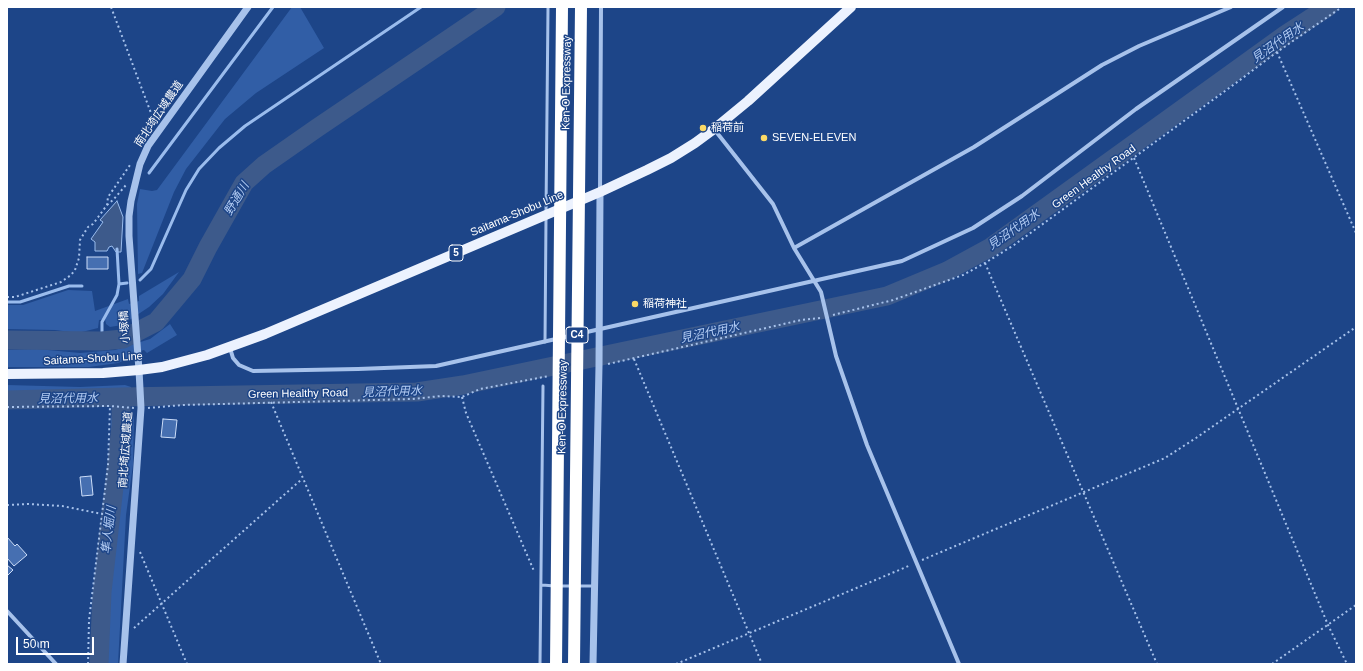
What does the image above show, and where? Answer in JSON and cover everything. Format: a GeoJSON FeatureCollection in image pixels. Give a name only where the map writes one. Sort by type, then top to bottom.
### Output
{"type":"FeatureCollection","features":[{"type":"Feature","properties":{"kind":"highway","name":"Ken-O Expressway"},"geometry":{"type":"LineString","coordinates":[[556,664],[562,7]]}},
{"type":"Feature","properties":{"kind":"highway","name":"Ken-O Expressway"},"geometry":{"type":"LineString","coordinates":[[574,664],[580,7]]}},
{"type":"Feature","properties":{"kind":"main road","name":"Saitama-Shobu Line"},"geometry":{"type":"LineString","coordinates":[[7,374],[102,373],[139,370],[187,361],[230,348],[600,192],[672,158],[714,129],[748,101],[851,7]]}},
{"type":"Feature","properties":{"kind":"street","name":"南北埼広域農道"},"geometry":{"type":"LineString","coordinates":[[134,298],[129,236],[129,216],[135,179],[140,164],[148,146],[248,7]]}},
{"type":"Feature","properties":{"kind":"street"},"geometry":{"type":"LineString","coordinates":[[593,664],[599,374],[601,7]]}},
{"type":"Feature","properties":{"kind":"street"},"geometry":{"type":"LineString","coordinates":[[794,248],[974,147],[1102,65],[1139,46],[1231,7]]}},
{"type":"Feature","properties":{"kind":"street"},"geometry":{"type":"LineString","coordinates":[[230,348],[233,358],[239,365],[253,371],[436,366],[816,282],[902,261],[973,228],[1022,196],[1136,108],[1283,7]]}},
{"type":"Feature","properties":{"kind":"street"},"geometry":{"type":"LineString","coordinates":[[714,129],[773,204],[794,248],[821,292],[836,356],[867,445],[958,664]]}},
{"type":"Feature","properties":{"kind":"street","name":"小塚橋"},"geometry":{"type":"LineString","coordinates":[[134,298],[139,370]]}},
{"type":"Feature","properties":{"kind":"street","name":"南北埼広域農道"},"geometry":{"type":"LineString","coordinates":[[123,664],[138,459],[140,407],[139,370]]}},
{"type":"Feature","properties":{"kind":"street"},"geometry":{"type":"LineString","coordinates":[[7,611],[56,664]]}},
{"type":"Feature","properties":{"kind":"lane"},"geometry":{"type":"LineString","coordinates":[[544,342],[548,8]]}},
{"type":"Feature","properties":{"kind":"lane"},"geometry":{"type":"LineString","coordinates":[[540,664],[543,386]]}},
{"type":"Feature","properties":{"kind":"lane"},"geometry":{"type":"LineString","coordinates":[[542,586],[594,586]]}},
{"type":"Feature","properties":{"kind":"path"},"geometry":{"type":"LineString","coordinates":[[110,7],[154,120],[162,126]]}},
{"type":"Feature","properties":{"kind":"path","name":"Green Healthy Road"},"geometry":{"type":"LineString","coordinates":[[832,315],[893,300],[963,275],[985,263],[1014,245],[1236,83],[1276,52],[1342,7]]}},
{"type":"Feature","properties":{"kind":"path"},"geometry":{"type":"LineString","coordinates":[[1276,52],[1356,233]]}},
{"type":"Feature","properties":{"kind":"path"},"geometry":{"type":"LineString","coordinates":[[146,133],[154,120]]}},
{"type":"Feature","properties":{"kind":"path"},"geometry":{"type":"LineString","coordinates":[[1134,158],[1328,625],[1347,664]]}},
{"type":"Feature","properties":{"kind":"path"},"geometry":{"type":"LineString","coordinates":[[107,205],[108,197],[131,163]]}},
{"type":"Feature","properties":{"kind":"path"},"geometry":{"type":"LineString","coordinates":[[7,297],[15,297],[61,282],[71,275],[75,270],[79,258],[80,240],[88,227],[93,224],[107,205],[129,182],[135,179]]}},
{"type":"Feature","properties":{"kind":"path"},"geometry":{"type":"LineString","coordinates":[[985,263],[1079,480],[1082,493],[1157,664]]}},
{"type":"Feature","properties":{"kind":"path"},"geometry":{"type":"LineString","coordinates":[[606,364],[794,322],[820,318]]}},
{"type":"Feature","properties":{"kind":"path"},"geometry":{"type":"LineString","coordinates":[[676,664],[1165,458],[1356,327]]}},
{"type":"Feature","properties":{"kind":"path"},"geometry":{"type":"LineString","coordinates":[[635,358],[634,360],[762,664]]}},
{"type":"Feature","properties":{"kind":"path","name":"Green Healthy Road"},"geometry":{"type":"LineString","coordinates":[[7,407],[140,407],[271,402],[412,400],[441,396],[462,396],[480,389],[552,375]]}},
{"type":"Feature","properties":{"kind":"path"},"geometry":{"type":"LineString","coordinates":[[462,396],[466,413],[532,568],[542,586]]}},
{"type":"Feature","properties":{"kind":"path"},"geometry":{"type":"LineString","coordinates":[[271,402],[302,479],[381,664]]}},
{"type":"Feature","properties":{"kind":"path"},"geometry":{"type":"LineString","coordinates":[[88,664],[89,620],[108,465],[110,406]]}},
{"type":"Feature","properties":{"kind":"path"},"geometry":{"type":"LineString","coordinates":[[124,636],[302,479]]}},
{"type":"Feature","properties":{"kind":"path"},"geometry":{"type":"LineString","coordinates":[[7,505],[28,504],[55,506],[102,514]]}},
{"type":"Feature","properties":{"kind":"path"},"geometry":{"type":"LineString","coordinates":[[140,552],[187,664]]}},
{"type":"Feature","properties":{"kind":"path"},"geometry":{"type":"LineString","coordinates":[[1272,664],[1356,605]]}},
{"type":"Feature","properties":{"kind":"shaded area"},"geometry":{"type":"Polygon","coordinates":[[[292,7],[300,7],[324,48],[256,93],[225,119],[186,169],[174,192],[142,273],[138,274],[137,204],[140,189],[152,191],[157,190],[292,7]]]}},
{"type":"Feature","properties":{"kind":"shaded area"},"geometry":{"type":"Polygon","coordinates":[[[117,201],[123,217],[121,252],[116,252],[112,246],[109,247],[107,251],[95,251],[95,242],[91,239],[103,222],[100,220],[117,201]]]}},
{"type":"Feature","properties":{"kind":"shaded area"},"geometry":{"type":"Polygon","coordinates":[[[179,272],[163,294],[149,307],[122,325],[110,327],[106,324],[105,319],[99,320],[98,328],[78,333],[55,330],[7,329],[7,305],[23,305],[68,290],[92,291],[95,311],[128,299],[129,304],[139,301],[139,296],[179,272]]]}},
{"type":"Feature","properties":{"kind":"shaded area"},"geometry":{"type":"Polygon","coordinates":[[[170,324],[177,335],[147,353],[144,350],[131,354],[128,359],[118,363],[89,367],[7,367],[7,350],[37,349],[80,353],[115,350],[150,339],[170,324]]]}},
{"type":"Feature","properties":{"kind":"shaded area"},"geometry":{"type":"Polygon","coordinates":[[[7,385],[80,387],[125,385],[131,387],[133,392],[7,394],[7,385]]]}},
{"type":"Feature","properties":{"kind":"shaded area"},"geometry":{"type":"Polygon","coordinates":[[[113,411],[128,411],[134,417],[133,465],[126,515],[118,664],[103,664],[105,592],[122,454],[123,419],[119,415],[117,418],[114,461],[99,594],[96,664],[90,664],[93,614],[111,459],[111,419],[113,411]]]}},
{"type":"Feature","properties":{"kind":"building"},"geometry":{"type":"Polygon","coordinates":[[[87,257],[108,257],[108,269],[87,269],[87,257]]]}},
{"type":"Feature","properties":{"kind":"building"},"geometry":{"type":"Polygon","coordinates":[[[163,419],[177,420],[175,438],[161,437],[163,419]]]}},
{"type":"Feature","properties":{"kind":"building"},"geometry":{"type":"Polygon","coordinates":[[[91,476],[93,495],[82,496],[80,477],[91,476]]]}},
{"type":"Feature","properties":{"kind":"building"},"geometry":{"type":"Polygon","coordinates":[[[7,537],[15,546],[17,544],[27,555],[14,566],[7,558],[7,537]]]}},
{"type":"Feature","properties":{"kind":"building"},"geometry":{"type":"Polygon","coordinates":[[[7,565],[13,570],[7,576],[7,565]]]}},
{"type":"Feature","properties":{"kind":"waterway"},"geometry":{"type":"LineString","coordinates":[[149,173],[273,7]]}},
{"type":"Feature","properties":{"kind":"waterway"},"geometry":{"type":"LineString","coordinates":[[140,280],[151,269],[186,190],[199,169],[219,148],[245,126],[421,7]]}},
{"type":"Feature","properties":{"kind":"waterway","name":"野通川"},"geometry":{"type":"LineString","coordinates":[[7,340],[102,341],[123,339],[156,322],[192,279],[244,183],[264,165],[496,7]]}},
{"type":"Feature","properties":{"kind":"waterway","name":"見沼代用水"},"geometry":{"type":"LineString","coordinates":[[7,400],[417,392],[463,385],[887,296],[947,271],[991,247],[1285,35],[1328,7]]}},
{"type":"Feature","properties":{"kind":"waterway"},"geometry":{"type":"LineString","coordinates":[[102,341],[102,322],[117,295],[119,284],[117,249]]}},
{"type":"Feature","properties":{"kind":"waterway"},"geometry":{"type":"LineString","coordinates":[[119,284],[127,283]]}},
{"type":"Feature","properties":{"kind":"waterway"},"geometry":{"type":"LineString","coordinates":[[7,302],[20,302],[69,286],[82,286]]}},
{"type":"Feature","properties":{"kind":"waterway","name":"隼人堀川"},"geometry":{"type":"LineString","coordinates":[[99,664],[102,592],[121,426],[121,397]]}},
{"type":"Feature","properties":{"kind":"place","name":"稲荷前"},"geometry":{"type":"Point","coordinates":[703,128]}},
{"type":"Feature","properties":{"kind":"place","name":"SEVEN‐ELEVEN"},"geometry":{"type":"Point","coordinates":[764,138]}},
{"type":"Feature","properties":{"kind":"place","name":"稲荷神社"},"geometry":{"type":"Point","coordinates":[635,304]}}]}
